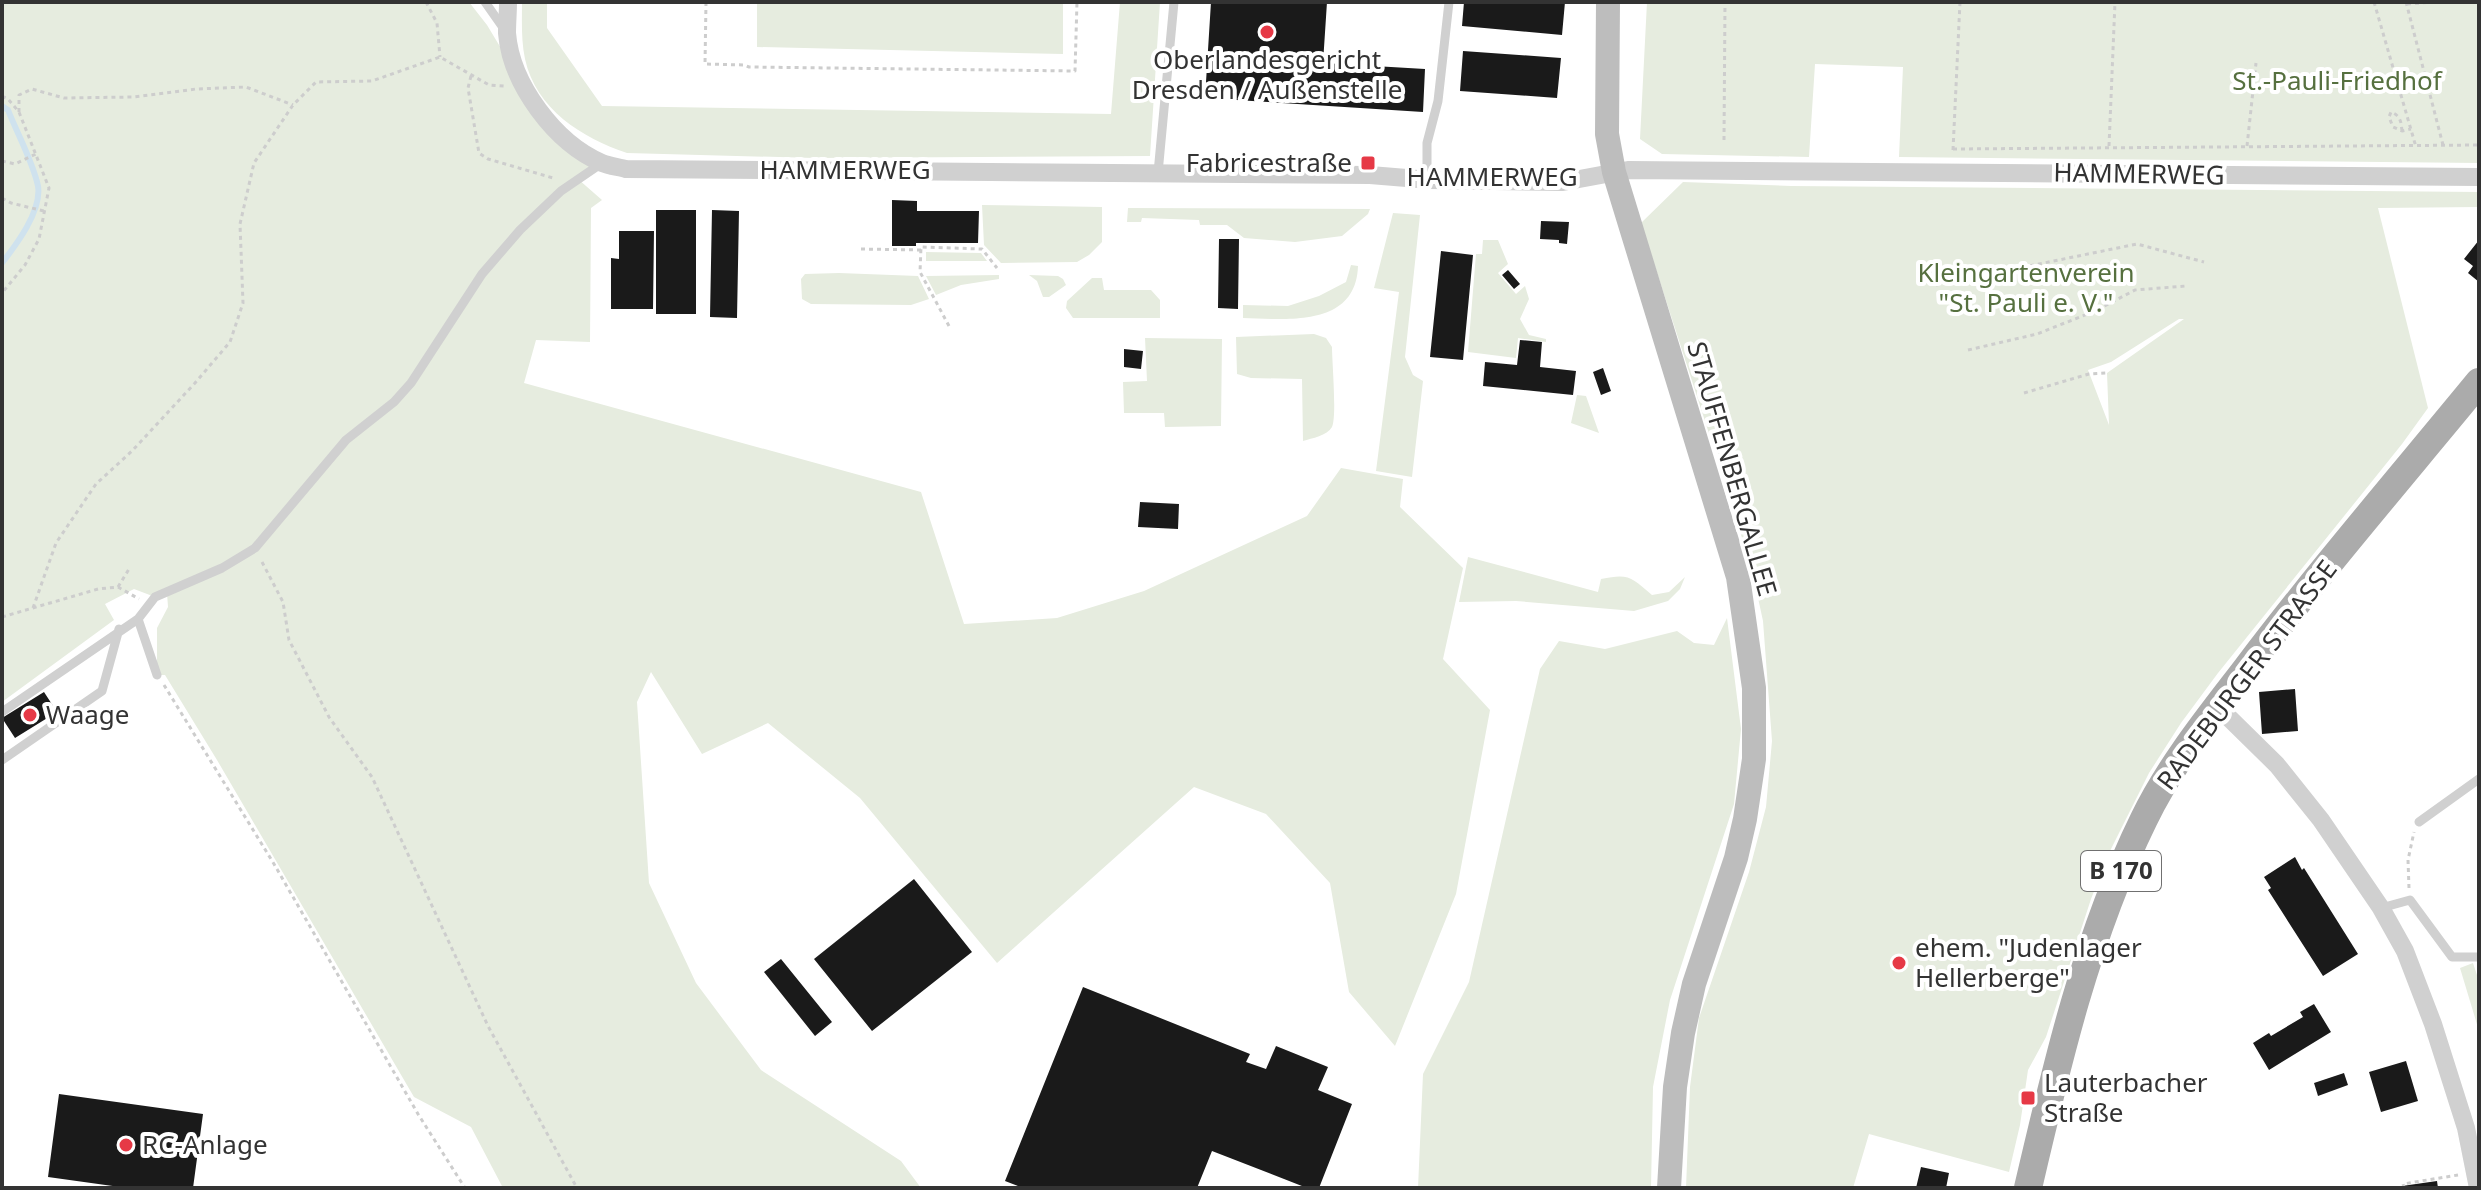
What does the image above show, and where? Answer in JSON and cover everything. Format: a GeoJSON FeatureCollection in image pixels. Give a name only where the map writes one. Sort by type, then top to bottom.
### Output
{"type":"FeatureCollection","features":[{"type":"Feature","properties":{"kind":"main road","name":"STAUFFENBERGALLEE"},"geometry":{"type":"LineString","coordinates":[[1608,2],[1607,134],[1614,172],[1738,577],[1754,688],[1754,759],[1745,819],[1731,873],[1694,984],[1683,1033],[1675,1087],[1669,1188]]}},
{"type":"Feature","properties":{"kind":"main road","name":"RADEBURGER STRASSE"},"geometry":{"type":"LineString","coordinates":[[2028,1188],[2062,1052],[2104,911],[2145,816],[2217,706],[2280,624],[2479,382]]}},
{"type":"Feature","properties":{"kind":"street","name":"HAMMERWEG"},"geometry":{"type":"LineString","coordinates":[[508,2],[507,35],[514,64],[523,87],[535,105],[555,129],[602,163],[626,169],[1370,175],[1427,180],[1563,182],[1628,170],[2479,177]]}},
{"type":"Feature","properties":{"kind":"street"},"geometry":{"type":"LineString","coordinates":[[2217,706],[2286,776],[2321,820],[2381,908],[2405,951],[2433,1024],[2466,1128],[2476,1180]]}},
{"type":"Feature","properties":{"kind":"lane"},"geometry":{"type":"LineString","coordinates":[[485,2],[507,35]]}},
{"type":"Feature","properties":{"kind":"lane"},"geometry":{"type":"LineString","coordinates":[[1158,173],[1174,2]]}},
{"type":"Feature","properties":{"kind":"lane"},"geometry":{"type":"LineString","coordinates":[[1427,180],[1427,143],[1438,101],[1449,2]]}},
{"type":"Feature","properties":{"kind":"lane"},"geometry":{"type":"LineString","coordinates":[[2,712],[119,629],[138,619],[155,597],[222,568],[255,548],[346,440],[394,402],[411,383],[482,274],[520,230],[561,191],[602,163]]}},
{"type":"Feature","properties":{"kind":"lane"},"geometry":{"type":"LineString","coordinates":[[138,619],[157,675]]}},
{"type":"Feature","properties":{"kind":"lane"},"geometry":{"type":"LineString","coordinates":[[2,760],[102,691],[119,629]]}},
{"type":"Feature","properties":{"kind":"lane"},"geometry":{"type":"LineString","coordinates":[[2419,822],[2479,779]]}},
{"type":"Feature","properties":{"kind":"lane"},"geometry":{"type":"LineString","coordinates":[[2381,908],[2410,900],[2452,957],[2479,957]]}},
{"type":"Feature","properties":{"kind":"path"},"geometry":{"type":"LineString","coordinates":[[426,2],[437,23],[440,57]]}},
{"type":"Feature","properties":{"kind":"path"},"geometry":{"type":"LineString","coordinates":[[706,2],[705,64],[1075,71],[1077,2]]}},
{"type":"Feature","properties":{"kind":"path"},"geometry":{"type":"LineString","coordinates":[[1724,140],[1725,2]]}},
{"type":"Feature","properties":{"kind":"path"},"geometry":{"type":"LineString","coordinates":[[1960,2],[1953,149],[2479,145]]}},
{"type":"Feature","properties":{"kind":"path"},"geometry":{"type":"LineString","coordinates":[[2109,146],[2115,2]]}},
{"type":"Feature","properties":{"kind":"path"},"geometry":{"type":"LineString","coordinates":[[2374,2],[2416,147]]}},
{"type":"Feature","properties":{"kind":"path"},"geometry":{"type":"LineString","coordinates":[[2435,2],[2406,3],[2443,145]]}},
{"type":"Feature","properties":{"kind":"path"},"geometry":{"type":"LineString","coordinates":[[33,608],[56,543],[96,484],[132,451],[230,342],[243,303],[240,224],[254,163],[293,105],[316,82],[372,81],[440,57],[489,85],[523,87]]}},
{"type":"Feature","properties":{"kind":"path"},"geometry":{"type":"LineString","coordinates":[[2247,146],[2256,63]]}},
{"type":"Feature","properties":{"kind":"path"},"geometry":{"type":"LineString","coordinates":[[471,74],[468,88],[479,153],[488,159],[553,178],[561,191]]}},
{"type":"Feature","properties":{"kind":"path"},"geometry":{"type":"LineString","coordinates":[[19,112],[19,95],[32,89],[64,98],[133,97],[196,89],[246,87],[293,105]]}},
{"type":"Feature","properties":{"kind":"path"},"geometry":{"type":"LineString","coordinates":[[2,96],[19,112],[49,188],[39,239],[25,265],[2,293]]}},
{"type":"Feature","properties":{"kind":"path"},"geometry":{"type":"LineString","coordinates":[[2402,131],[2398,115],[2391,112],[2389,117],[2393,127],[2402,131],[2411,129]]}},
{"type":"Feature","properties":{"kind":"path"},"geometry":{"type":"LineString","coordinates":[[2,161],[15,164],[36,154]]}},
{"type":"Feature","properties":{"kind":"path"},"geometry":{"type":"LineString","coordinates":[[2,198],[44,211]]}},
{"type":"Feature","properties":{"kind":"path"},"geometry":{"type":"LineString","coordinates":[[1936,285],[2137,244],[2204,262]]}},
{"type":"Feature","properties":{"kind":"path"},"geometry":{"type":"LineString","coordinates":[[949,326],[920,272],[921,247],[982,249],[997,268]]}},
{"type":"Feature","properties":{"kind":"path"},"geometry":{"type":"LineString","coordinates":[[861,249],[921,250]]}},
{"type":"Feature","properties":{"kind":"path"},"geometry":{"type":"LineString","coordinates":[[1968,350],[2037,334],[2095,311],[2135,290],[2186,286]]}},
{"type":"Feature","properties":{"kind":"path"},"geometry":{"type":"LineString","coordinates":[[2024,393],[2089,374],[2107,373]]}},
{"type":"Feature","properties":{"kind":"path"},"geometry":{"type":"LineString","coordinates":[[255,548],[283,602],[289,640],[329,717],[372,777],[488,1026],[577,1188]]}},
{"type":"Feature","properties":{"kind":"path"},"geometry":{"type":"LineString","coordinates":[[118,587],[129,569]]}},
{"type":"Feature","properties":{"kind":"path"},"geometry":{"type":"LineString","coordinates":[[2,617],[98,589],[118,587],[149,605]]}},
{"type":"Feature","properties":{"kind":"path"},"geometry":{"type":"LineString","coordinates":[[157,675],[274,864],[418,1114],[465,1188]]}},
{"type":"Feature","properties":{"kind":"path"},"geometry":{"type":"LineString","coordinates":[[2410,900],[2408,860],[2419,822]]}},
{"type":"Feature","properties":{"kind":"path"},"geometry":{"type":"LineString","coordinates":[[2404,1188],[2403,1184],[2476,1180]]}},
{"type":"Feature","properties":{"kind":"green space"},"geometry":{"type":"Polygon","coordinates":[[[2,2],[469,2],[487,25],[535,105],[602,163],[578,179],[602,200],[591,208],[590,342],[536,340],[524,383],[921,492],[964,624],[1057,618],[1144,591],[1307,516],[1341,468],[1403,479],[1400,507],[1463,568],[1443,659],[1490,710],[1456,894],[1395,1046],[1349,992],[1330,883],[1266,814],[1194,787],[997,963],[860,798],[768,723],[702,754],[651,672],[637,702],[649,883],[696,983],[761,1070],[901,1161],[921,1188],[503,1188],[471,1127],[414,1097],[217,760],[165,675],[157,675],[157,628],[168,607],[167,593],[155,597],[134,589],[105,604],[114,620],[2,702],[2,2]]]}},
{"type":"Feature","properties":{"kind":"green space"},"geometry":{"type":"Polygon","coordinates":[[[522,2],[547,2],[547,28],[602,106],[1111,114],[1120,2],[1160,2],[1150,156],[814,158],[627,153],[578,130],[550,107],[539,93],[525,59],[522,2]]]}},
{"type":"Feature","properties":{"kind":"green space"},"geometry":{"type":"Polygon","coordinates":[[[757,2],[1063,2],[1063,54],[757,47],[757,2]]]}},
{"type":"Feature","properties":{"kind":"green space","name":"St.-Pauli-Friedhof"},"geometry":{"type":"Polygon","coordinates":[[[1647,2],[2479,2],[2479,163],[1899,157],[1903,67],[1815,64],[1809,157],[1662,154],[1640,139],[1647,2]]]}},
{"type":"Feature","properties":{"kind":"green space","name":"Kleingartenverein \"St. Pauli e. V.\""},"geometry":{"type":"Polygon","coordinates":[[[1683,182],[1791,186],[2479,192],[2479,207],[2378,208],[2428,408],[2218,673],[2149,773],[2110,851],[2046,1037],[2028,1070],[2009,1172],[1869,1134],[1853,1188],[1686,1188],[1690,1087],[1699,1018],[1749,872],[1766,807],[1772,741],[1763,621],[1752,570],[1724,480],[1726,475],[1720,455],[1714,449],[1641,223],[1683,182]],[[2179,319],[2111,362],[2088,370],[2109,425],[2107,373],[2184,319],[2179,319]]]}},
{"type":"Feature","properties":{"kind":"green space"},"geometry":{"type":"Polygon","coordinates":[[[982,205],[1102,207],[1102,242],[1077,262],[1001,263],[984,245],[982,205]]]}},
{"type":"Feature","properties":{"kind":"green space"},"geometry":{"type":"Polygon","coordinates":[[[1128,208],[1370,209],[1342,236],[1295,242],[1244,238],[1227,225],[1200,225],[1199,220],[1142,218],[1141,222],[1127,222],[1128,208]]]}},
{"type":"Feature","properties":{"kind":"green space"},"geometry":{"type":"Polygon","coordinates":[[[1393,213],[1420,215],[1405,357],[1413,375],[1423,381],[1412,477],[1376,471],[1399,292],[1374,288],[1393,213]]]}},
{"type":"Feature","properties":{"kind":"green space"},"geometry":{"type":"Polygon","coordinates":[[[1483,240],[1498,240],[1508,264],[1498,273],[1516,294],[1525,286],[1529,299],[1520,319],[1529,335],[1546,339],[1546,342],[1518,338],[1516,358],[1468,352],[1476,254],[1482,254],[1483,240]]]}},
{"type":"Feature","properties":{"kind":"green space"},"geometry":{"type":"Polygon","coordinates":[[[926,252],[981,253],[987,261],[926,261],[926,252]]]}},
{"type":"Feature","properties":{"kind":"green space"},"geometry":{"type":"Polygon","coordinates":[[[1351,265],[1358,266],[1354,286],[1345,300],[1332,310],[1298,318],[1243,318],[1243,305],[1288,306],[1319,296],[1346,282],[1351,265]]]}},
{"type":"Feature","properties":{"kind":"green space"},"geometry":{"type":"Polygon","coordinates":[[[805,274],[918,276],[929,299],[911,305],[811,304],[802,299],[801,279],[805,274]]]}},
{"type":"Feature","properties":{"kind":"green space"},"geometry":{"type":"Polygon","coordinates":[[[999,275],[999,279],[961,285],[936,295],[926,276],[999,275]]]}},
{"type":"Feature","properties":{"kind":"green space"},"geometry":{"type":"Polygon","coordinates":[[[1029,275],[1058,276],[1066,285],[1049,297],[1043,297],[1037,281],[1029,275]]]}},
{"type":"Feature","properties":{"kind":"green space"},"geometry":{"type":"Polygon","coordinates":[[[1092,278],[1102,278],[1104,290],[1151,290],[1160,300],[1160,318],[1073,318],[1066,308],[1067,301],[1092,278]]]}},
{"type":"Feature","properties":{"kind":"green space"},"geometry":{"type":"Polygon","coordinates":[[[1314,334],[1326,338],[1332,347],[1333,421],[1327,433],[1303,441],[1302,379],[1251,378],[1237,374],[1236,337],[1314,334]]]}},
{"type":"Feature","properties":{"kind":"green space"},"geometry":{"type":"Polygon","coordinates":[[[1145,338],[1222,339],[1221,426],[1165,427],[1164,413],[1124,413],[1123,382],[1147,381],[1145,338]]]}},
{"type":"Feature","properties":{"kind":"green space"},"geometry":{"type":"Polygon","coordinates":[[[1577,395],[1586,396],[1599,433],[1571,423],[1577,395]]]}},
{"type":"Feature","properties":{"kind":"green space"},"geometry":{"type":"Polygon","coordinates":[[[1468,557],[1598,592],[1601,579],[1610,577],[1629,578],[1652,595],[1669,592],[1685,577],[1680,589],[1668,601],[1634,611],[1516,601],[1459,602],[1468,557]]]}},
{"type":"Feature","properties":{"kind":"green space"},"geometry":{"type":"Polygon","coordinates":[[[1727,618],[1741,729],[1734,804],[1670,1000],[1653,1087],[1651,1188],[1418,1188],[1423,1074],[1469,982],[1540,669],[1559,641],[1605,649],[1677,631],[1694,643],[1714,645],[1727,618]]]}},
{"type":"Feature","properties":{"kind":"green space"},"geometry":{"type":"Polygon","coordinates":[[[2473,963],[2479,981],[2479,1031],[2460,968],[2473,963]]]}},
{"type":"Feature","properties":{"kind":"building","name":"Oberlandesgericht Dresden / Außenstelle"},"geometry":{"type":"Polygon","coordinates":[[[1211,2],[1327,2],[1323,63],[1425,69],[1423,112],[1205,98],[1211,2]]]}},
{"type":"Feature","properties":{"kind":"building"},"geometry":{"type":"Polygon","coordinates":[[[1464,2],[1565,2],[1562,35],[1462,26],[1464,2]]]}},
{"type":"Feature","properties":{"kind":"building"},"geometry":{"type":"Polygon","coordinates":[[[1463,51],[1561,58],[1557,98],[1460,91],[1463,51]]]}},
{"type":"Feature","properties":{"kind":"building"},"geometry":{"type":"Polygon","coordinates":[[[892,200],[917,201],[917,211],[979,211],[978,243],[892,246],[892,200]]]}},
{"type":"Feature","properties":{"kind":"building"},"geometry":{"type":"Polygon","coordinates":[[[656,210],[696,210],[696,314],[656,314],[656,210]]]}},
{"type":"Feature","properties":{"kind":"building"},"geometry":{"type":"Polygon","coordinates":[[[712,210],[739,211],[737,318],[710,317],[712,210]]]}},
{"type":"Feature","properties":{"kind":"building"},"geometry":{"type":"Polygon","coordinates":[[[1541,221],[1569,222],[1567,244],[1559,243],[1559,240],[1540,239],[1541,221]]]}},
{"type":"Feature","properties":{"kind":"building"},"geometry":{"type":"Polygon","coordinates":[[[619,231],[654,231],[653,309],[611,309],[611,258],[619,259],[619,231]]]}},
{"type":"Feature","properties":{"kind":"building"},"geometry":{"type":"Polygon","coordinates":[[[1219,239],[1239,239],[1238,309],[1218,308],[1219,239]]]}},
{"type":"Feature","properties":{"kind":"building"},"geometry":{"type":"Polygon","coordinates":[[[2479,240],[2479,282],[2468,273],[2473,266],[2464,259],[2479,240]]]}},
{"type":"Feature","properties":{"kind":"building"},"geometry":{"type":"Polygon","coordinates":[[[1441,251],[1473,255],[1463,360],[1430,357],[1441,251]]]}},
{"type":"Feature","properties":{"kind":"building"},"geometry":{"type":"Polygon","coordinates":[[[1508,270],[1520,284],[1514,289],[1502,275],[1508,270]]]}},
{"type":"Feature","properties":{"kind":"building"},"geometry":{"type":"Polygon","coordinates":[[[1520,340],[1542,342],[1540,367],[1576,371],[1573,395],[1483,386],[1485,362],[1517,365],[1520,340]]]}},
{"type":"Feature","properties":{"kind":"building"},"geometry":{"type":"Polygon","coordinates":[[[1124,349],[1143,351],[1141,369],[1124,367],[1124,349]]]}},
{"type":"Feature","properties":{"kind":"building"},"geometry":{"type":"Polygon","coordinates":[[[1603,368],[1611,391],[1601,395],[1593,372],[1603,368]]]}},
{"type":"Feature","properties":{"kind":"building"},"geometry":{"type":"Polygon","coordinates":[[[1140,502],[1179,504],[1178,529],[1138,527],[1140,502]]]}},
{"type":"Feature","properties":{"kind":"building"},"geometry":{"type":"Polygon","coordinates":[[[2295,689],[2298,731],[2262,734],[2259,692],[2295,689]]]}},
{"type":"Feature","properties":{"kind":"building","name":"Waage"},"geometry":{"type":"Polygon","coordinates":[[[44,692],[57,712],[15,738],[2,718],[44,692]]]}},
{"type":"Feature","properties":{"kind":"building"},"geometry":{"type":"Polygon","coordinates":[[[2295,857],[2358,954],[2323,976],[2268,890],[2271,888],[2264,877],[2295,857]]]}},
{"type":"Feature","properties":{"kind":"building"},"geometry":{"type":"Polygon","coordinates":[[[914,879],[972,952],[872,1031],[814,959],[914,879]]]}},
{"type":"Feature","properties":{"kind":"building"},"geometry":{"type":"Polygon","coordinates":[[[781,959],[832,1022],[815,1036],[764,972],[781,959]]]}},
{"type":"Feature","properties":{"kind":"building"},"geometry":{"type":"Polygon","coordinates":[[[1083,987],[1250,1054],[1246,1062],[1266,1069],[1276,1046],[1328,1067],[1318,1090],[1352,1104],[1319,1188],[1307,1188],[1212,1151],[1197,1188],[1023,1188],[1005,1181],[1083,987]]]}},
{"type":"Feature","properties":{"kind":"building"},"geometry":{"type":"Polygon","coordinates":[[[2314,1004],[2331,1032],[2269,1070],[2253,1043],[2303,1017],[2300,1012],[2314,1004]]]}},
{"type":"Feature","properties":{"kind":"building"},"geometry":{"type":"Polygon","coordinates":[[[2406,1061],[2418,1101],[2381,1112],[2369,1072],[2406,1061]]]}},
{"type":"Feature","properties":{"kind":"building"},"geometry":{"type":"Polygon","coordinates":[[[2344,1073],[2348,1085],[2318,1096],[2314,1083],[2344,1073]]]}},
{"type":"Feature","properties":{"kind":"building","name":"RC-Anlage"},"geometry":{"type":"Polygon","coordinates":[[[59,1094],[203,1114],[193,1188],[127,1188],[48,1177],[59,1094]]]}},
{"type":"Feature","properties":{"kind":"building"},"geometry":{"type":"Polygon","coordinates":[[[1921,1167],[1949,1173],[1946,1188],[1916,1188],[1921,1167]]]}},
{"type":"Feature","properties":{"kind":"building"},"geometry":{"type":"Polygon","coordinates":[[[2437,1181],[2438,1188],[2402,1188],[2402,1186],[2437,1181]]]}},
{"type":"Feature","properties":{"kind":"waterway"},"geometry":{"type":"LineString","coordinates":[[2,106],[8,110],[38,186],[32,217],[2,263]]}},
{"type":"Feature","properties":{"kind":"place","name":"Oberlandesgericht Dresden / Außenstelle"},"geometry":{"type":"Point","coordinates":[1267,32]}},
{"type":"Feature","properties":{"kind":"place","name":"Fabricestraße"},"geometry":{"type":"Point","coordinates":[1368,163]}},
{"type":"Feature","properties":{"kind":"place","name":"Waage"},"geometry":{"type":"Point","coordinates":[30,715]}},
{"type":"Feature","properties":{"kind":"place","name":"ehem. \"Judenlager Hellerberge\""},"geometry":{"type":"Point","coordinates":[1899,963]}},
{"type":"Feature","properties":{"kind":"place","name":"Lauterbacher Straße"},"geometry":{"type":"Point","coordinates":[2028,1098]}},
{"type":"Feature","properties":{"kind":"place","name":"RC-Anlage"},"geometry":{"type":"Point","coordinates":[126,1145]}}]}
